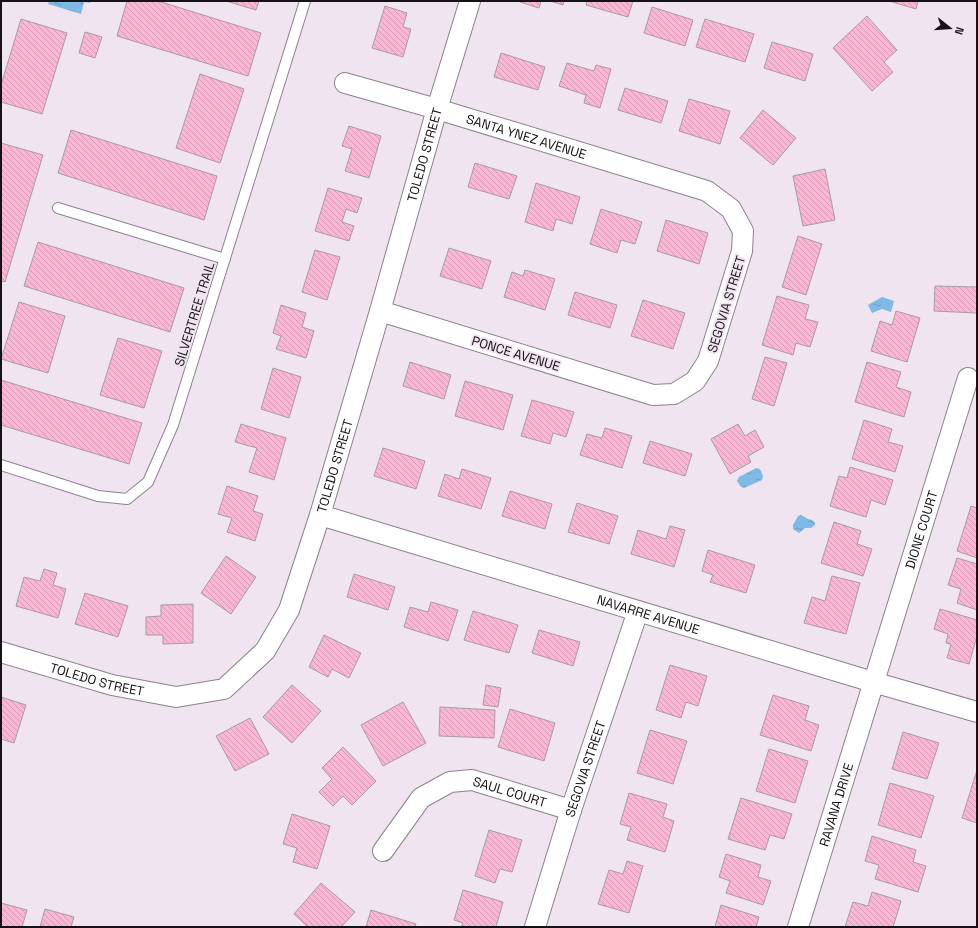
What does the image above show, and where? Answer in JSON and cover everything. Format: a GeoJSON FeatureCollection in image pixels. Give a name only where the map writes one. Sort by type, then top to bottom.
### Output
{"type":"FeatureCollection","features":[{"type":"Feature","properties":{"kind":"street","name":"TOLEDO STREET"},"geometry":{"type":"LineString","coordinates":[[1,652],[112,685],[176,697],[224,689],[265,651],[289,610],[320,515],[437,109],[470,1]]}},
{"type":"Feature","properties":{"kind":"street","name":"SANTA YNEZ AVENUE"},"geometry":{"type":"LineString","coordinates":[[344,83],[437,109],[707,192]]}},
{"type":"Feature","properties":{"kind":"street","name":"SEGOVIA STREET"},"geometry":{"type":"LineString","coordinates":[[652,395],[674,394],[695,381],[708,361],[742,251],[743,232],[731,209],[707,192]]}},
{"type":"Feature","properties":{"kind":"street","name":"PONCE AVENUE"},"geometry":{"type":"LineString","coordinates":[[380,311],[652,395]]}},
{"type":"Feature","properties":{"kind":"street","name":"DIONE COURT"},"geometry":{"type":"LineString","coordinates":[[873,682],[968,378]]}},
{"type":"Feature","properties":{"kind":"street","name":"NAVARRE AVENUE"},"geometry":{"type":"LineString","coordinates":[[320,515],[977,712]]}},
{"type":"Feature","properties":{"kind":"street","name":"SEGOVIA STREET"},"geometry":{"type":"LineString","coordinates":[[535,927],[571,810],[638,611]]}},
{"type":"Feature","properties":{"kind":"street","name":"RAVANA DRIVE"},"geometry":{"type":"LineString","coordinates":[[798,927],[873,682]]}},
{"type":"Feature","properties":{"kind":"street","name":"SAUL COURT"},"geometry":{"type":"LineString","coordinates":[[383,851],[421,798],[450,782],[472,780],[571,810]]}},
{"type":"Feature","properties":{"kind":"lane","name":"SILVERTREE TRAIL"},"geometry":{"type":"LineString","coordinates":[[1,465],[98,496],[127,499],[148,482],[173,425],[305,1]]}},
{"type":"Feature","properties":{"kind":"lane"},"geometry":{"type":"LineString","coordinates":[[58,208],[225,259]]}},
{"type":"Feature","properties":{"kind":"water"},"geometry":{"type":"Polygon","coordinates":[[[49,1],[90,1],[90,3],[84,2],[81,14],[48,4],[49,1]]]}},
{"type":"Feature","properties":{"kind":"water"},"geometry":{"type":"Polygon","coordinates":[[[882,297],[894,301],[891,312],[882,309],[872,313],[868,305],[882,297]]]}},
{"type":"Feature","properties":{"kind":"water"},"geometry":{"type":"Polygon","coordinates":[[[756,468],[760,469],[763,476],[762,480],[744,488],[741,487],[737,481],[739,477],[756,468]]]}},
{"type":"Feature","properties":{"kind":"water"},"geometry":{"type":"Polygon","coordinates":[[[801,515],[812,520],[815,525],[811,528],[805,528],[799,533],[793,529],[793,525],[798,516],[801,515]]]}},
{"type":"Feature","properties":{"kind":"building"},"geometry":{"type":"Polygon","coordinates":[[[127,1],[158,1],[261,33],[248,76],[117,36],[127,1]]]}},
{"type":"Feature","properties":{"kind":"building"},"geometry":{"type":"Polygon","coordinates":[[[226,1],[259,1],[256,10],[226,1]]]}},
{"type":"Feature","properties":{"kind":"building"},"geometry":{"type":"Polygon","coordinates":[[[541,1],[539,8],[520,2],[541,1]]]}},
{"type":"Feature","properties":{"kind":"building"},"geometry":{"type":"Polygon","coordinates":[[[550,1],[564,1],[563,5],[550,1]]]}},
{"type":"Feature","properties":{"kind":"building"},"geometry":{"type":"Polygon","coordinates":[[[587,1],[633,1],[628,17],[586,5],[587,1]]]}},
{"type":"Feature","properties":{"kind":"building"},"geometry":{"type":"Polygon","coordinates":[[[889,1],[918,1],[916,9],[889,1]]]}},
{"type":"Feature","properties":{"kind":"building"},"geometry":{"type":"Polygon","coordinates":[[[385,6],[407,13],[403,27],[411,29],[403,57],[372,48],[385,6]]]}},
{"type":"Feature","properties":{"kind":"building"},"geometry":{"type":"Polygon","coordinates":[[[652,7],[693,20],[685,46],[644,33],[652,7]]]}},
{"type":"Feature","properties":{"kind":"building"},"geometry":{"type":"Polygon","coordinates":[[[867,16],[897,50],[884,62],[893,72],[872,91],[833,48],[867,16]]]}},
{"type":"Feature","properties":{"kind":"building"},"geometry":{"type":"Polygon","coordinates":[[[21,19],[67,33],[42,114],[1,102],[1,85],[21,19]]]}},
{"type":"Feature","properties":{"kind":"building"},"geometry":{"type":"Polygon","coordinates":[[[705,19],[754,34],[745,62],[696,47],[705,19]]]}},
{"type":"Feature","properties":{"kind":"building"},"geometry":{"type":"Polygon","coordinates":[[[85,32],[102,37],[95,58],[79,53],[85,32]]]}},
{"type":"Feature","properties":{"kind":"building"},"geometry":{"type":"Polygon","coordinates":[[[772,42],[813,54],[805,81],[764,68],[772,42]]]}},
{"type":"Feature","properties":{"kind":"building"},"geometry":{"type":"Polygon","coordinates":[[[501,53],[545,67],[538,90],[494,77],[501,53]]]}},
{"type":"Feature","properties":{"kind":"building"},"geometry":{"type":"Polygon","coordinates":[[[567,63],[594,71],[596,65],[611,69],[600,108],[584,103],[586,95],[559,86],[567,63]]]}},
{"type":"Feature","properties":{"kind":"building"},"geometry":{"type":"Polygon","coordinates":[[[200,74],[244,89],[220,163],[176,148],[200,74]]]}},
{"type":"Feature","properties":{"kind":"building"},"geometry":{"type":"Polygon","coordinates":[[[625,88],[668,101],[661,123],[618,110],[625,88]]]}},
{"type":"Feature","properties":{"kind":"building"},"geometry":{"type":"Polygon","coordinates":[[[689,99],[730,111],[720,144],[679,131],[689,99]]]}},
{"type":"Feature","properties":{"kind":"building"},"geometry":{"type":"Polygon","coordinates":[[[763,110],[796,138],[773,165],[740,138],[763,110]]]}},
{"type":"Feature","properties":{"kind":"building"},"geometry":{"type":"Polygon","coordinates":[[[349,126],[381,136],[369,178],[345,171],[352,149],[342,146],[349,126]]]}},
{"type":"Feature","properties":{"kind":"building"},"geometry":{"type":"Polygon","coordinates":[[[71,130],[217,176],[204,220],[58,173],[71,130]]]}},
{"type":"Feature","properties":{"kind":"building"},"geometry":{"type":"Polygon","coordinates":[[[1,143],[43,155],[5,282],[1,281],[1,143]]]}},
{"type":"Feature","properties":{"kind":"building"},"geometry":{"type":"Polygon","coordinates":[[[475,163],[517,176],[509,199],[468,187],[475,163]]]}},
{"type":"Feature","properties":{"kind":"building"},"geometry":{"type":"Polygon","coordinates":[[[825,169],[835,220],[803,226],[793,176],[825,169]]]}},
{"type":"Feature","properties":{"kind":"building"},"geometry":{"type":"Polygon","coordinates":[[[536,183],[580,197],[572,224],[556,219],[553,231],[525,222],[536,183]]]}},
{"type":"Feature","properties":{"kind":"building"},"geometry":{"type":"Polygon","coordinates":[[[328,188],[362,198],[357,213],[346,209],[342,222],[354,226],[349,241],[315,231],[328,188]]]}},
{"type":"Feature","properties":{"kind":"building"},"geometry":{"type":"Polygon","coordinates":[[[601,209],[642,222],[635,244],[621,240],[617,253],[590,244],[601,209]]]}},
{"type":"Feature","properties":{"kind":"building"},"geometry":{"type":"Polygon","coordinates":[[[666,220],[708,233],[699,264],[657,251],[666,220]]]}},
{"type":"Feature","properties":{"kind":"building"},"geometry":{"type":"Polygon","coordinates":[[[798,236],[822,244],[806,295],[782,287],[798,236]]]}},
{"type":"Feature","properties":{"kind":"building"},"geometry":{"type":"Polygon","coordinates":[[[38,242],[184,288],[170,332],[24,286],[38,242]]]}},
{"type":"Feature","properties":{"kind":"building"},"geometry":{"type":"Polygon","coordinates":[[[449,248],[491,261],[482,289],[440,276],[449,248]]]}},
{"type":"Feature","properties":{"kind":"building"},"geometry":{"type":"Polygon","coordinates":[[[315,250],[340,257],[327,300],[302,292],[315,250]]]}},
{"type":"Feature","properties":{"kind":"building"},"geometry":{"type":"Polygon","coordinates":[[[525,270],[555,279],[545,310],[504,297],[512,272],[523,276],[525,270]]]}},
{"type":"Feature","properties":{"kind":"building"},"geometry":{"type":"Polygon","coordinates":[[[935,286],[977,287],[977,313],[934,311],[935,286]]]}},
{"type":"Feature","properties":{"kind":"building"},"geometry":{"type":"Polygon","coordinates":[[[575,292],[617,305],[610,328],[568,315],[575,292]]]}},
{"type":"Feature","properties":{"kind":"building"},"geometry":{"type":"Polygon","coordinates":[[[777,296],[809,305],[805,319],[818,322],[810,347],[796,343],[793,355],[762,345],[777,296]]]}},
{"type":"Feature","properties":{"kind":"building"},"geometry":{"type":"Polygon","coordinates":[[[643,300],[685,313],[673,349],[631,336],[643,300]]]}},
{"type":"Feature","properties":{"kind":"building"},"geometry":{"type":"Polygon","coordinates":[[[19,302],[65,316],[48,373],[1,359],[19,302]]]}},
{"type":"Feature","properties":{"kind":"building"},"geometry":{"type":"Polygon","coordinates":[[[281,305],[306,313],[302,327],[314,331],[306,358],[276,349],[281,336],[273,333],[281,305]]]}},
{"type":"Feature","properties":{"kind":"building"},"geometry":{"type":"Polygon","coordinates":[[[896,311],[920,318],[907,362],[871,351],[880,321],[892,325],[896,311]]]}},
{"type":"Feature","properties":{"kind":"building"},"geometry":{"type":"Polygon","coordinates":[[[118,338],[162,351],[144,408],[100,395],[118,338]]]}},
{"type":"Feature","properties":{"kind":"building"},"geometry":{"type":"Polygon","coordinates":[[[765,357],[787,363],[774,406],[752,399],[765,357]]]}},
{"type":"Feature","properties":{"kind":"building"},"geometry":{"type":"Polygon","coordinates":[[[410,362],[451,375],[444,399],[403,386],[410,362]]]}},
{"type":"Feature","properties":{"kind":"building"},"geometry":{"type":"Polygon","coordinates":[[[867,362],[901,372],[896,387],[911,392],[904,417],[855,402],[867,362]]]}},
{"type":"Feature","properties":{"kind":"building"},"geometry":{"type":"Polygon","coordinates":[[[273,368],[301,377],[289,418],[261,409],[273,368]]]}},
{"type":"Feature","properties":{"kind":"building"},"geometry":{"type":"Polygon","coordinates":[[[1,380],[142,423],[129,464],[1,425],[1,380]]]}},
{"type":"Feature","properties":{"kind":"building"},"geometry":{"type":"Polygon","coordinates":[[[465,381],[513,395],[503,430],[455,416],[465,381]]]}},
{"type":"Feature","properties":{"kind":"building"},"geometry":{"type":"Polygon","coordinates":[[[532,400],[574,412],[566,437],[553,433],[550,444],[521,436],[532,400]]]}},
{"type":"Feature","properties":{"kind":"building"},"geometry":{"type":"Polygon","coordinates":[[[864,420],[892,429],[888,442],[903,446],[895,472],[852,459],[864,420]]]}},
{"type":"Feature","properties":{"kind":"building"},"geometry":{"type":"Polygon","coordinates":[[[241,424],[286,438],[274,480],[249,472],[257,448],[235,442],[241,424]]]}},
{"type":"Feature","properties":{"kind":"building"},"geometry":{"type":"Polygon","coordinates":[[[738,424],[745,436],[755,430],[764,447],[748,456],[751,462],[730,474],[711,439],[738,424]]]}},
{"type":"Feature","properties":{"kind":"building"},"geometry":{"type":"Polygon","coordinates":[[[605,428],[632,436],[622,468],[580,455],[587,434],[602,438],[605,428]]]}},
{"type":"Feature","properties":{"kind":"building"},"geometry":{"type":"Polygon","coordinates":[[[650,441],[692,454],[685,476],[643,463],[650,441]]]}},
{"type":"Feature","properties":{"kind":"building"},"geometry":{"type":"Polygon","coordinates":[[[383,448],[425,461],[416,489],[374,476],[383,448]]]}},
{"type":"Feature","properties":{"kind":"building"},"geometry":{"type":"Polygon","coordinates":[[[850,467],[893,480],[885,505],[871,500],[866,517],[830,506],[839,476],[847,478],[850,467]]]}},
{"type":"Feature","properties":{"kind":"building"},"geometry":{"type":"Polygon","coordinates":[[[462,469],[491,478],[481,509],[438,496],[445,474],[459,479],[462,469]]]}},
{"type":"Feature","properties":{"kind":"building"},"geometry":{"type":"Polygon","coordinates":[[[227,486],[258,496],[253,511],[263,514],[255,541],[227,532],[232,518],[218,514],[227,486]]]}},
{"type":"Feature","properties":{"kind":"building"},"geometry":{"type":"Polygon","coordinates":[[[510,491],[552,504],[545,529],[502,516],[510,491]]]}},
{"type":"Feature","properties":{"kind":"building"},"geometry":{"type":"Polygon","coordinates":[[[577,503],[618,516],[609,544],[568,532],[577,503]]]}},
{"type":"Feature","properties":{"kind":"building"},"geometry":{"type":"Polygon","coordinates":[[[971,506],[977,508],[977,558],[957,551],[971,506]]]}},
{"type":"Feature","properties":{"kind":"building"},"geometry":{"type":"Polygon","coordinates":[[[834,522],[861,531],[857,544],[872,549],[863,576],[821,563],[834,522]]]}},
{"type":"Feature","properties":{"kind":"building"},"geometry":{"type":"Polygon","coordinates":[[[670,526],[685,530],[674,567],[631,554],[638,530],[666,539],[670,526]]]}},
{"type":"Feature","properties":{"kind":"building"},"geometry":{"type":"Polygon","coordinates":[[[708,550],[755,565],[746,593],[710,582],[713,575],[702,571],[708,550]]]}},
{"type":"Feature","properties":{"kind":"building"},"geometry":{"type":"Polygon","coordinates":[[[226,556],[256,577],[231,614],[201,593],[226,556]]]}},
{"type":"Feature","properties":{"kind":"building"},"geometry":{"type":"Polygon","coordinates":[[[957,558],[977,564],[977,610],[957,603],[961,589],[948,585],[957,558]]]}},
{"type":"Feature","properties":{"kind":"building"},"geometry":{"type":"Polygon","coordinates":[[[44,569],[57,573],[53,585],[66,589],[58,618],[16,606],[24,577],[40,581],[44,569]]]}},
{"type":"Feature","properties":{"kind":"building"},"geometry":{"type":"Polygon","coordinates":[[[354,574],[395,587],[388,610],[347,597],[354,574]]]}},
{"type":"Feature","properties":{"kind":"building"},"geometry":{"type":"Polygon","coordinates":[[[832,576],[860,583],[846,634],[804,623],[812,597],[825,601],[832,576]]]}},
{"type":"Feature","properties":{"kind":"building"},"geometry":{"type":"Polygon","coordinates":[[[85,593],[128,606],[118,637],[75,624],[85,593]]]}},
{"type":"Feature","properties":{"kind":"building"},"geometry":{"type":"Polygon","coordinates":[[[431,602],[458,610],[448,641],[404,627],[410,607],[428,612],[431,602]]]}},
{"type":"Feature","properties":{"kind":"building"},"geometry":{"type":"Polygon","coordinates":[[[193,604],[193,643],[163,644],[163,635],[146,635],[146,617],[161,616],[161,605],[193,604]]]}},
{"type":"Feature","properties":{"kind":"building"},"geometry":{"type":"Polygon","coordinates":[[[940,609],[977,620],[977,636],[969,664],[947,658],[951,644],[946,643],[948,634],[934,629],[940,609]]]}},
{"type":"Feature","properties":{"kind":"building"},"geometry":{"type":"Polygon","coordinates":[[[473,611],[518,625],[509,653],[464,640],[473,611]]]}},
{"type":"Feature","properties":{"kind":"building"},"geometry":{"type":"Polygon","coordinates":[[[539,630],[580,642],[573,666],[532,653],[539,630]]]}},
{"type":"Feature","properties":{"kind":"building"},"geometry":{"type":"Polygon","coordinates":[[[324,635],[361,653],[349,678],[332,669],[328,677],[309,667],[324,635]]]}},
{"type":"Feature","properties":{"kind":"building"},"geometry":{"type":"Polygon","coordinates":[[[670,665],[707,676],[698,706],[686,702],[681,718],[656,710],[670,665]]]}},
{"type":"Feature","properties":{"kind":"building"},"geometry":{"type":"Polygon","coordinates":[[[292,685],[321,711],[292,743],[263,717],[292,685]]]}},
{"type":"Feature","properties":{"kind":"building"},"geometry":{"type":"Polygon","coordinates":[[[486,685],[501,688],[498,707],[483,705],[486,685]]]}},
{"type":"Feature","properties":{"kind":"building"},"geometry":{"type":"Polygon","coordinates":[[[773,695],[809,706],[805,720],[819,725],[811,751],[760,735],[773,695]]]}},
{"type":"Feature","properties":{"kind":"building"},"geometry":{"type":"Polygon","coordinates":[[[1,697],[26,705],[14,743],[1,739],[1,697]]]}},
{"type":"Feature","properties":{"kind":"building"},"geometry":{"type":"Polygon","coordinates":[[[403,702],[426,743],[383,766],[361,725],[403,702]]]}},
{"type":"Feature","properties":{"kind":"building"},"geometry":{"type":"Polygon","coordinates":[[[440,707],[495,710],[494,738],[439,736],[440,707]]]}},
{"type":"Feature","properties":{"kind":"building"},"geometry":{"type":"Polygon","coordinates":[[[510,709],[555,723],[544,761],[498,747],[510,709]]]}},
{"type":"Feature","properties":{"kind":"building"},"geometry":{"type":"Polygon","coordinates":[[[250,718],[269,754],[235,771],[216,736],[250,718]]]}},
{"type":"Feature","properties":{"kind":"building"},"geometry":{"type":"Polygon","coordinates":[[[650,730],[687,741],[673,784],[637,773],[650,730]]]}},
{"type":"Feature","properties":{"kind":"building"},"geometry":{"type":"Polygon","coordinates":[[[903,732],[939,743],[927,779],[892,769],[903,732]]]}},
{"type":"Feature","properties":{"kind":"building"},"geometry":{"type":"Polygon","coordinates":[[[343,747],[376,781],[352,805],[343,796],[333,806],[319,792],[332,779],[322,768],[343,747]]]}},
{"type":"Feature","properties":{"kind":"building"},"geometry":{"type":"Polygon","coordinates":[[[769,749],[808,761],[795,803],[756,791],[769,749]]]}},
{"type":"Feature","properties":{"kind":"building"},"geometry":{"type":"Polygon","coordinates":[[[977,770],[977,823],[962,818],[977,770]]]}},
{"type":"Feature","properties":{"kind":"building"},"geometry":{"type":"Polygon","coordinates":[[[890,783],[934,796],[921,838],[878,825],[890,783]]]}},
{"type":"Feature","properties":{"kind":"building"},"geometry":{"type":"Polygon","coordinates":[[[629,793],[667,804],[663,817],[674,821],[665,852],[627,840],[631,827],[620,824],[629,793]]]}},
{"type":"Feature","properties":{"kind":"building"},"geometry":{"type":"Polygon","coordinates":[[[741,798],[792,814],[784,839],[770,835],[765,850],[728,839],[741,798]]]}},
{"type":"Feature","properties":{"kind":"building"},"geometry":{"type":"Polygon","coordinates":[[[292,814],[330,826],[317,869],[293,862],[297,848],[283,844],[292,814]]]}},
{"type":"Feature","properties":{"kind":"building"},"geometry":{"type":"Polygon","coordinates":[[[489,830],[522,840],[512,872],[500,869],[495,883],[475,876],[489,830]]]}},
{"type":"Feature","properties":{"kind":"building"},"geometry":{"type":"Polygon","coordinates":[[[872,836],[916,850],[913,862],[926,866],[918,892],[875,879],[879,865],[865,861],[872,836]]]}},
{"type":"Feature","properties":{"kind":"building"},"geometry":{"type":"Polygon","coordinates":[[[726,854],[761,865],[758,877],[771,881],[763,905],[726,893],[730,881],[719,877],[726,854]]]}},
{"type":"Feature","properties":{"kind":"building"},"geometry":{"type":"Polygon","coordinates":[[[627,861],[643,866],[629,913],[598,904],[609,870],[623,874],[627,861]]]}},
{"type":"Feature","properties":{"kind":"building"},"geometry":{"type":"Polygon","coordinates":[[[321,883],[355,912],[341,927],[308,927],[294,914],[321,883]]]}},
{"type":"Feature","properties":{"kind":"building"},"geometry":{"type":"Polygon","coordinates":[[[463,890],[503,902],[496,927],[461,927],[463,923],[454,920],[463,890]]]}},
{"type":"Feature","properties":{"kind":"building"},"geometry":{"type":"Polygon","coordinates":[[[872,892],[901,901],[893,927],[845,927],[853,902],[868,906],[872,892]]]}},
{"type":"Feature","properties":{"kind":"building"},"geometry":{"type":"Polygon","coordinates":[[[1,903],[27,910],[22,927],[1,927],[1,903]]]}},
{"type":"Feature","properties":{"kind":"building"},"geometry":{"type":"Polygon","coordinates":[[[721,905],[759,917],[756,927],[715,927],[721,905]]]}},
{"type":"Feature","properties":{"kind":"building"},"geometry":{"type":"Polygon","coordinates":[[[45,909],[74,917],[71,927],[40,927],[45,909]]]}},
{"type":"Feature","properties":{"kind":"building"},"geometry":{"type":"Polygon","coordinates":[[[371,910],[416,924],[415,927],[366,927],[371,910]]]}}]}
